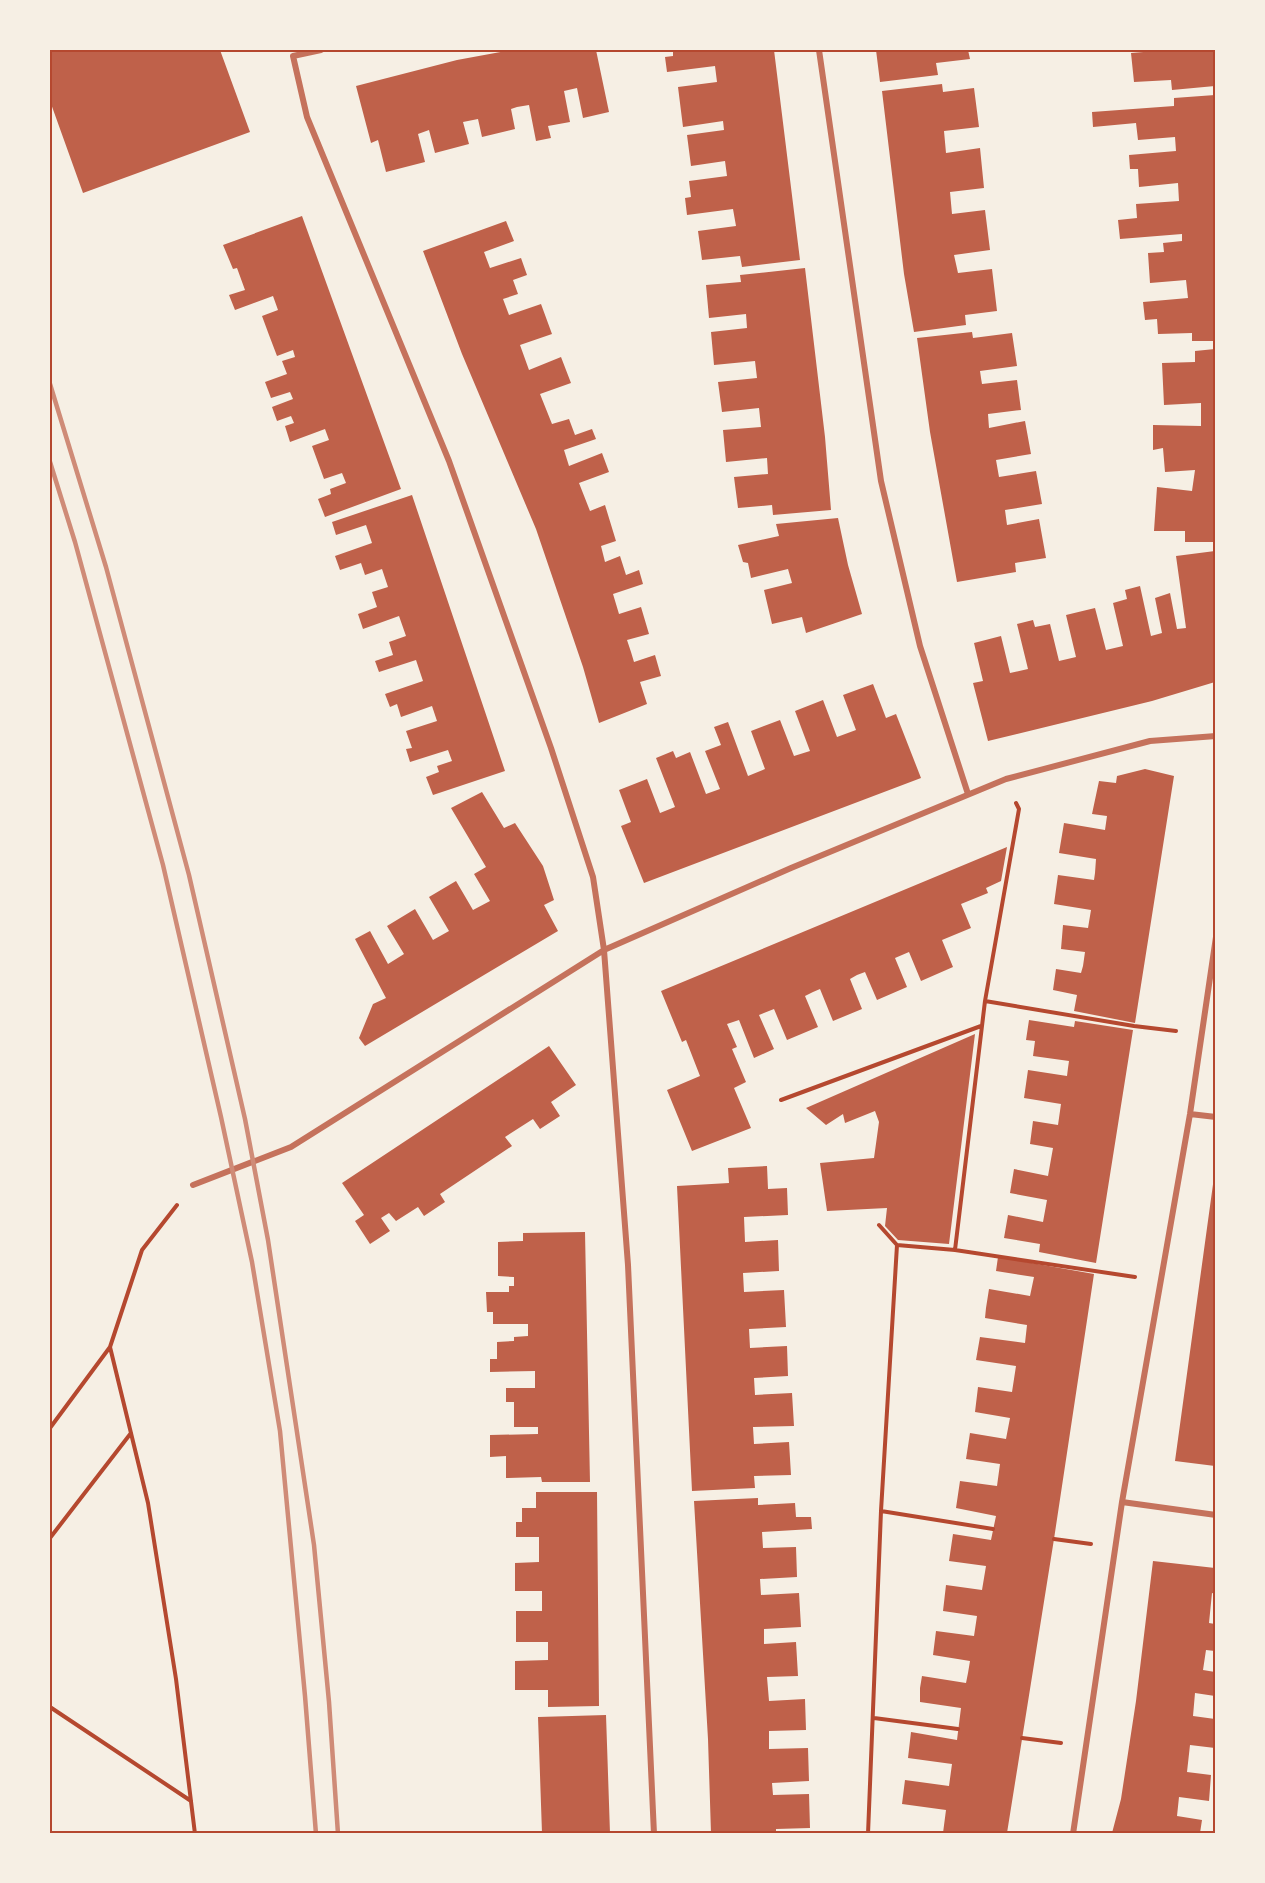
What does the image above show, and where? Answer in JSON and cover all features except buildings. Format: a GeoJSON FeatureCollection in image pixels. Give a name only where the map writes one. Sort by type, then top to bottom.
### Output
{"type":"FeatureCollection","features":[{"type":"Feature","properties":{"kind":"street"},"geometry":{"type":"LineString","coordinates":[[321,50],[293,56],[307,117],[449,460],[551,748],[592,877],[604,950],[628,1265],[654,1833]]}},
{"type":"Feature","properties":{"kind":"street"},"geometry":{"type":"LineString","coordinates":[[819,50],[881,481],[920,646],[968,794]]}},
{"type":"Feature","properties":{"kind":"street"},"geometry":{"type":"LineString","coordinates":[[193,1185],[291,1147],[604,950],[791,868],[1006,779],[1150,741],[1215,736]]}},
{"type":"Feature","properties":{"kind":"street"},"geometry":{"type":"LineString","coordinates":[[1073,1833],[1122,1502],[1190,1114],[1215,936]]}},
{"type":"Feature","properties":{"kind":"street"},"geometry":{"type":"LineString","coordinates":[[1190,1114],[1215,1117]]}},
{"type":"Feature","properties":{"kind":"street"},"geometry":{"type":"LineString","coordinates":[[1122,1502],[1215,1515]]}},
{"type":"Feature","properties":{"kind":"path"},"geometry":{"type":"LineString","coordinates":[[955,1250],[981,1026],[1019,809],[1006,779]]}},
{"type":"Feature","properties":{"kind":"path"},"geometry":{"type":"LineString","coordinates":[[985,1001],[1134,1026],[1201,1033]]}},
{"type":"Feature","properties":{"kind":"path"},"geometry":{"type":"LineString","coordinates":[[781,1100],[981,1026]]}},
{"type":"Feature","properties":{"kind":"path"},"geometry":{"type":"LineString","coordinates":[[50,1428],[110,1347],[142,1250],[193,1185]]}},
{"type":"Feature","properties":{"kind":"path"},"geometry":{"type":"LineString","coordinates":[[879,1225],[897,1245],[955,1250],[1160,1281]]}},
{"type":"Feature","properties":{"kind":"path"},"geometry":{"type":"LineString","coordinates":[[868,1833],[881,1511],[897,1245]]}},
{"type":"Feature","properties":{"kind":"path"},"geometry":{"type":"LineString","coordinates":[[110,1347],[148,1503],[176,1680],[195,1833]]}},
{"type":"Feature","properties":{"kind":"path"},"geometry":{"type":"LineString","coordinates":[[50,1538],[132,1433]]}},
{"type":"Feature","properties":{"kind":"path"},"geometry":{"type":"LineString","coordinates":[[881,1511],[993,1528]]}},
{"type":"Feature","properties":{"kind":"path"},"geometry":{"type":"LineString","coordinates":[[1054,1539],[1116,1547]]}},
{"type":"Feature","properties":{"kind":"path"},"geometry":{"type":"LineString","coordinates":[[50,1707],[191,1801]]}},
{"type":"Feature","properties":{"kind":"path"},"geometry":{"type":"LineString","coordinates":[[874,1718],[958,1729]]}},
{"type":"Feature","properties":{"kind":"path"},"geometry":{"type":"LineString","coordinates":[[1022,1738],[1086,1747]]}},
{"type":"Feature","properties":{"kind":"railway"},"geometry":{"type":"LineString","coordinates":[[50,384],[106,567],[189,875],[245,1119],[268,1240],[314,1545],[329,1702],[338,1834]]}},
{"type":"Feature","properties":{"kind":"railway"},"geometry":{"type":"LineString","coordinates":[[50,462],[75,542],[163,865],[252,1262],[280,1431],[316,1834]]}}]}
